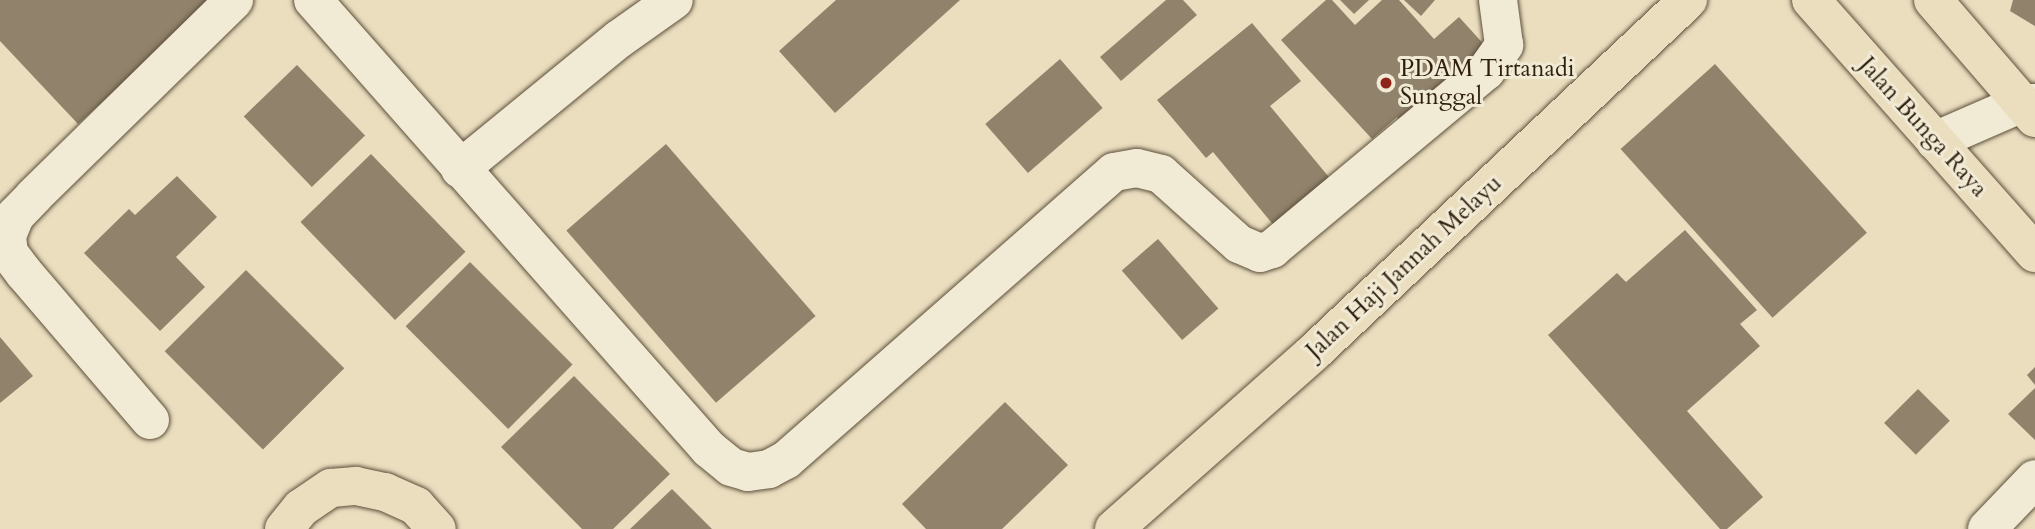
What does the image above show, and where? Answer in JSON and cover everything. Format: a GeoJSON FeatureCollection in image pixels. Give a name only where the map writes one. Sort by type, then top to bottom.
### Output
{"type":"FeatureCollection","features":[{"type":"Feature","properties":{"kind":"main road","name":"Jalan Haji Jannah Melayu"},"geometry":{"type":"LineString","coordinates":[[1114,529],[1313,353],[1688,0]]}},
{"type":"Feature","properties":{"kind":"main road","name":"Jalan Bunga Raya"},"geometry":{"type":"LineString","coordinates":[[1811,0],[2035,253]]}},
{"type":"Feature","properties":{"kind":"main road"},"geometry":{"type":"LineString","coordinates":[[1933,0],[2031,108]]}},
{"type":"Feature","properties":{"kind":"main road"},"geometry":{"type":"LineString","coordinates":[[284,529],[301,509],[331,488],[356,486],[384,492],[416,506],[437,529]]}},
{"type":"Feature","properties":{"kind":"street"},"geometry":{"type":"LineString","coordinates":[[150,420],[24,273],[9,253],[7,236],[15,216],[34,196],[234,0]]}},
{"type":"Feature","properties":{"kind":"street"},"geometry":{"type":"LineString","coordinates":[[313,0],[709,449],[731,467],[748,472],[769,469],[786,460],[1114,172],[1137,167],[1161,174],[1239,244],[1260,253],[1272,249],[1486,71],[1504,45],[1498,0]]}},
{"type":"Feature","properties":{"kind":"street"},"geometry":{"type":"LineString","coordinates":[[460,169],[619,39],[674,0]]}},
{"type":"Feature","properties":{"kind":"street"},"geometry":{"type":"LineString","coordinates":[[1936,141],[2031,108]]}},
{"type":"Feature","properties":{"kind":"street"},"geometry":{"type":"LineString","coordinates":[[1987,529],[2035,479]]}},
{"type":"Feature","properties":{"kind":"building"},"geometry":{"type":"Polygon","coordinates":[[[0,0],[215,0],[78,124],[0,41],[0,0]]]}},
{"type":"Feature","properties":{"kind":"building"},"geometry":{"type":"Polygon","coordinates":[[[836,0],[960,0],[835,113],[779,51],[836,0]]]}},
{"type":"Feature","properties":{"kind":"building"},"geometry":{"type":"Polygon","coordinates":[[[1166,0],[1183,0],[1197,15],[1121,81],[1100,57],[1166,0]]]}},
{"type":"Feature","properties":{"kind":"building","name":"PDAM Tirtanadi Sunggal"},"geometry":{"type":"Polygon","coordinates":[[[1326,0],[1332,0],[1355,25],[1382,0],[1399,0],[1434,39],[1459,17],[1489,50],[1404,126],[1397,117],[1372,139],[1281,40],[1326,0]]]}},
{"type":"Feature","properties":{"kind":"building"},"geometry":{"type":"Polygon","coordinates":[[[1340,0],[1369,0],[1354,14],[1340,0]]]}},
{"type":"Feature","properties":{"kind":"building"},"geometry":{"type":"Polygon","coordinates":[[[1404,0],[1435,0],[1421,16],[1404,0]]]}},
{"type":"Feature","properties":{"kind":"building"},"geometry":{"type":"Polygon","coordinates":[[[2013,0],[2035,0],[2035,26],[2010,11],[2013,0]]]}},
{"type":"Feature","properties":{"kind":"building"},"geometry":{"type":"Polygon","coordinates":[[[1252,23],[1301,81],[1270,106],[1333,182],[1276,228],[1213,152],[1206,158],[1157,100],[1252,23]]]}},
{"type":"Feature","properties":{"kind":"building"},"geometry":{"type":"Polygon","coordinates":[[[1060,59],[1103,108],[1028,173],[985,124],[1060,59]]]}},
{"type":"Feature","properties":{"kind":"building"},"geometry":{"type":"Polygon","coordinates":[[[1715,64],[1867,233],[1773,318],[1621,149],[1715,64]]]}},
{"type":"Feature","properties":{"kind":"building"},"geometry":{"type":"Polygon","coordinates":[[[297,65],[365,135],[312,187],[244,116],[297,65]]]}},
{"type":"Feature","properties":{"kind":"building"},"geometry":{"type":"Polygon","coordinates":[[[666,144],[816,316],[716,403],[566,231],[666,144]]]}},
{"type":"Feature","properties":{"kind":"building"},"geometry":{"type":"Polygon","coordinates":[[[371,154],[465,252],[395,320],[301,222],[371,154]]]}},
{"type":"Feature","properties":{"kind":"building"},"geometry":{"type":"Polygon","coordinates":[[[177,176],[217,217],[176,257],[205,287],[160,331],[84,253],[129,209],[135,215],[177,176]]]}},
{"type":"Feature","properties":{"kind":"building"},"geometry":{"type":"Polygon","coordinates":[[[1685,230],[1757,310],[1740,324],[1760,346],[1687,411],[1763,497],[1727,529],[1720,529],[1548,335],[1617,273],[1626,282],[1685,230]]]}},
{"type":"Feature","properties":{"kind":"building"},"geometry":{"type":"Polygon","coordinates":[[[1158,239],[1218,308],[1182,340],[1122,270],[1158,239]]]}},
{"type":"Feature","properties":{"kind":"building"},"geometry":{"type":"Polygon","coordinates":[[[470,262],[573,365],[508,429],[406,326],[470,262]]]}},
{"type":"Feature","properties":{"kind":"building"},"geometry":{"type":"Polygon","coordinates":[[[246,270],[344,368],[263,450],[165,351],[246,270]]]}},
{"type":"Feature","properties":{"kind":"building"},"geometry":{"type":"Polygon","coordinates":[[[0,337],[33,376],[0,403],[0,337]]]}},
{"type":"Feature","properties":{"kind":"building"},"geometry":{"type":"Polygon","coordinates":[[[2035,367],[2035,385],[2027,375],[2035,367]]]}},
{"type":"Feature","properties":{"kind":"building"},"geometry":{"type":"Polygon","coordinates":[[[574,376],[670,474],[613,529],[582,529],[501,447],[574,376]]]}},
{"type":"Feature","properties":{"kind":"building"},"geometry":{"type":"Polygon","coordinates":[[[2035,388],[2035,440],[2008,414],[2035,388]]]}},
{"type":"Feature","properties":{"kind":"building"},"geometry":{"type":"Polygon","coordinates":[[[1918,389],[1950,421],[1916,455],[1884,423],[1918,389]]]}},
{"type":"Feature","properties":{"kind":"building"},"geometry":{"type":"Polygon","coordinates":[[[1005,402],[1068,465],[1002,529],[926,529],[902,504],[1005,402]]]}},
{"type":"Feature","properties":{"kind":"building"},"geometry":{"type":"Polygon","coordinates":[[[672,489],[712,529],[630,529],[672,489]]]}},
{"type":"Feature","properties":{"kind":"place","name":"PDAM Tirtanadi Sunggal"},"geometry":{"type":"Point","coordinates":[1386,83]}}]}
